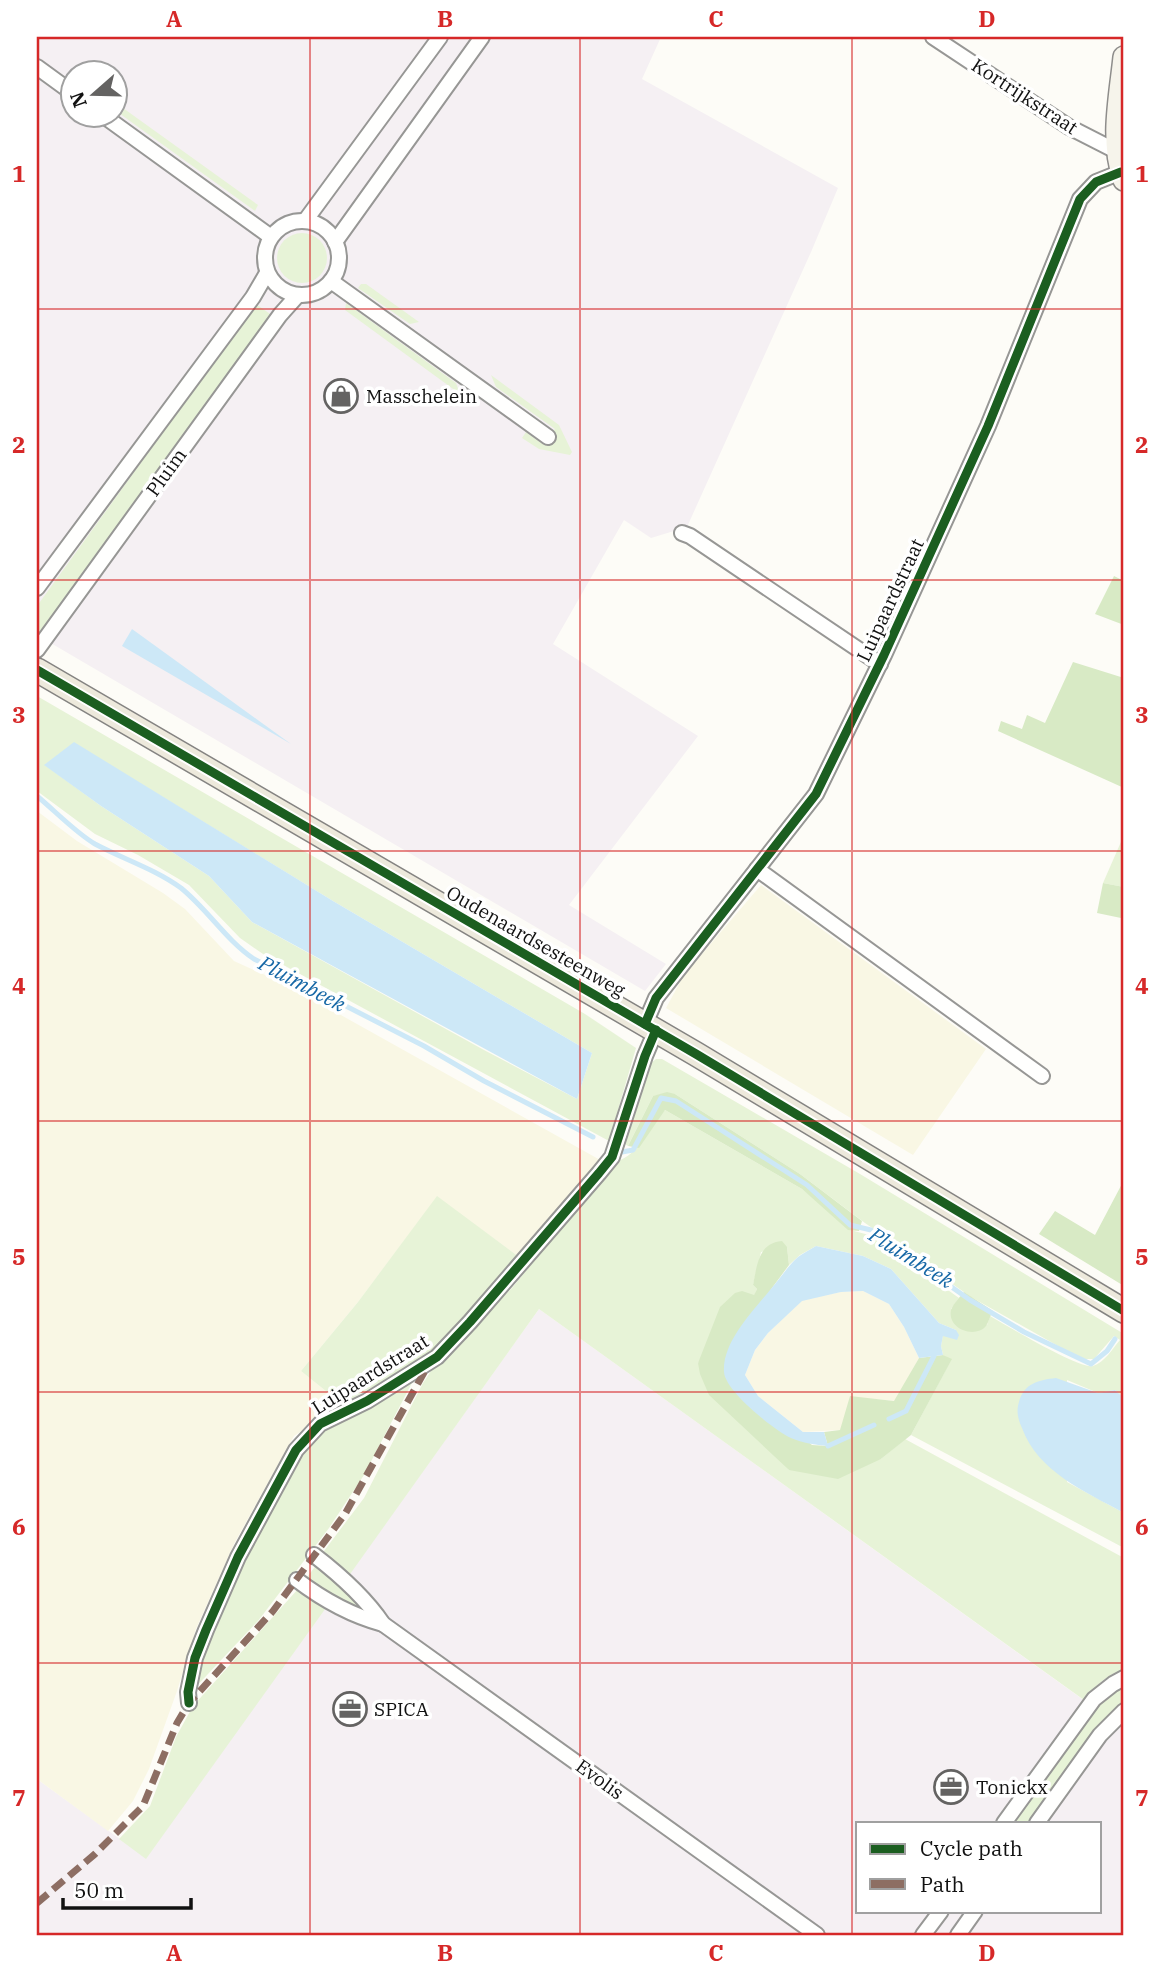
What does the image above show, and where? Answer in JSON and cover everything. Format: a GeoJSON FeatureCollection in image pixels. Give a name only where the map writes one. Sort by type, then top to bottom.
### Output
{"type":"FeatureCollection","features":[{"type":"Feature","properties":{"kind":"main road"},"geometry":{"type":"LineString","coordinates":[[1121,168],[1119,109],[1124,57]]}},
{"type":"Feature","properties":{"kind":"main road","name":"Oudenaardsesteenweg"},"geometry":{"type":"LineString","coordinates":[[37,670],[182,752],[365,862],[650,1027],[1124,1311]]}},
{"type":"Feature","properties":{"kind":"street"},"geometry":{"type":"LineString","coordinates":[[305,221],[440,37]]}},
{"type":"Feature","properties":{"kind":"street"},"geometry":{"type":"LineString","coordinates":[[335,242],[482,37]]}},
{"type":"Feature","properties":{"kind":"street","name":"Kortrijkstraat"},"geometry":{"type":"LineString","coordinates":[[933,37],[1069,127],[1121,168]]}},
{"type":"Feature","properties":{"kind":"street"},"geometry":{"type":"LineString","coordinates":[[37,67],[60,84]]}},
{"type":"Feature","properties":{"kind":"street"},"geometry":{"type":"LineString","coordinates":[[123,130],[271,237]]}},
{"type":"Feature","properties":{"kind":"street","name":"Luipaardstraat"},"geometry":{"type":"LineString","coordinates":[[189,1703],[188,1692],[195,1658],[206,1630],[238,1557],[296,1450],[320,1424],[367,1401],[436,1357],[470,1322],[612,1157],[645,1056],[656,998],[816,794],[880,664],[988,426],[1080,199],[1096,182],[1121,168]]}},
{"type":"Feature","properties":{"kind":"street"},"geometry":{"type":"LineString","coordinates":[[305,221],[328,231],[335,242],[339,262],[331,281],[316,293],[297,296],[279,288],[267,273],[264,260],[271,237],[280,228],[292,222],[305,221]]}},
{"type":"Feature","properties":{"kind":"street","name":"Pluim"},"geometry":{"type":"LineString","coordinates":[[37,588],[253,297],[267,273]]}},
{"type":"Feature","properties":{"kind":"street"},"geometry":{"type":"LineString","coordinates":[[331,281],[548,437]]}},
{"type":"Feature","properties":{"kind":"street","name":"Pluim"},"geometry":{"type":"LineString","coordinates":[[37,650],[280,315],[297,296]]}},
{"type":"Feature","properties":{"kind":"street","name":"Luipaardstraat"},"geometry":{"type":"LineString","coordinates":[[682,533],[880,664]]}},
{"type":"Feature","properties":{"kind":"street"},"geometry":{"type":"LineString","coordinates":[[757,869],[1042,1076]]}},
{"type":"Feature","properties":{"kind":"street","name":"Evolis"},"geometry":{"type":"LineString","coordinates":[[314,1555],[347,1583],[383,1624],[817,1935]]}},
{"type":"Feature","properties":{"kind":"street","name":"Evolis"},"geometry":{"type":"LineString","coordinates":[[297,1580],[322,1597],[383,1624]]}},
{"type":"Feature","properties":{"kind":"street"},"geometry":{"type":"LineString","coordinates":[[1005,1822],[1094,1699],[1124,1678]]}},
{"type":"Feature","properties":{"kind":"street"},"geometry":{"type":"LineString","coordinates":[[1038,1822],[1094,1743],[1124,1711]]}},
{"type":"Feature","properties":{"kind":"street"},"geometry":{"type":"LineString","coordinates":[[923,1935],[940,1912]]}},
{"type":"Feature","properties":{"kind":"street"},"geometry":{"type":"LineString","coordinates":[[958,1935],[974,1912]]}},
{"type":"Feature","properties":{"kind":"shaded area"},"geometry":{"type":"Polygon","coordinates":[[[37,37],[661,37],[642,79],[838,188],[687,527],[651,538],[624,520],[553,644],[698,736],[569,905],[666,964],[645,991],[37,635],[37,37]]]}},
{"type":"Feature","properties":{"kind":"shaded area"},"geometry":{"type":"Polygon","coordinates":[[[37,811],[77,841],[185,909],[234,961],[289,986],[602,1161],[519,1257],[437,1197],[358,1302],[301,1371],[342,1404],[294,1436],[234,1544],[196,1629],[149,1769],[133,1801],[108,1831],[37,1779],[37,811]]]}},
{"type":"Feature","properties":{"kind":"shaded area"},"geometry":{"type":"Polygon","coordinates":[[[761,885],[986,1049],[913,1155],[666,1008],[684,975],[761,885]]]}},
{"type":"Feature","properties":{"kind":"shaded area"},"geometry":{"type":"Polygon","coordinates":[[[863,1291],[889,1304],[919,1358],[895,1401],[875,1399],[840,1430],[803,1432],[758,1396],[745,1375],[755,1350],[768,1333],[802,1300],[841,1292],[863,1291]]]}},
{"type":"Feature","properties":{"kind":"shaded area"},"geometry":{"type":"Polygon","coordinates":[[[539,1309],[1124,1729],[1124,1935],[37,1935],[37,1779],[146,1858],[539,1309]]]}},
{"type":"Feature","properties":{"kind":"green space"},"geometry":{"type":"Polygon","coordinates":[[[130,113],[258,205],[255,211],[130,121],[130,113]]]}},
{"type":"Feature","properties":{"kind":"green space"},"geometry":{"type":"Polygon","coordinates":[[[302,233],[319,241],[327,258],[319,275],[302,283],[285,275],[277,258],[285,241],[302,233]]]}},
{"type":"Feature","properties":{"kind":"green space"},"geometry":{"type":"Polygon","coordinates":[[[361,284],[366,284],[419,322],[410,324],[358,288],[361,284]]]}},
{"type":"Feature","properties":{"kind":"green space"},"geometry":{"type":"Polygon","coordinates":[[[346,303],[456,383],[460,394],[345,310],[346,303]]]}},
{"type":"Feature","properties":{"kind":"green space"},"geometry":{"type":"Polygon","coordinates":[[[256,304],[273,316],[42,635],[37,631],[37,606],[256,304]]]}},
{"type":"Feature","properties":{"kind":"green space"},"geometry":{"type":"Polygon","coordinates":[[[491,375],[559,425],[572,452],[570,455],[539,449],[522,438],[526,432],[543,444],[555,429],[496,387],[491,375]]]}},
{"type":"Feature","properties":{"kind":"green space"},"geometry":{"type":"Polygon","coordinates":[[[1114,576],[1124,581],[1124,625],[1095,614],[1114,576]]]}},
{"type":"Feature","properties":{"kind":"green space"},"geometry":{"type":"Polygon","coordinates":[[[1073,662],[1124,678],[1124,788],[998,731],[1001,721],[1022,729],[1027,715],[1045,723],[1073,662]]]}},
{"type":"Feature","properties":{"kind":"green space"},"geometry":{"type":"Polygon","coordinates":[[[37,696],[585,1014],[636,1048],[609,1141],[263,954],[240,938],[189,885],[95,834],[37,791],[37,696]],[[74,743],[45,765],[101,806],[209,876],[252,922],[577,1099],[592,1053],[333,901],[74,743]]]}},
{"type":"Feature","properties":{"kind":"green space"},"geometry":{"type":"Polygon","coordinates":[[[1124,835],[1124,887],[1103,883],[1124,835]]]}},
{"type":"Feature","properties":{"kind":"green space"},"geometry":{"type":"Polygon","coordinates":[[[1103,883],[1124,887],[1124,958],[1121,918],[1097,913],[1103,883]]]}},
{"type":"Feature","properties":{"kind":"green space"},"geometry":{"type":"Polygon","coordinates":[[[656,1059],[662,1059],[860,1174],[1124,1334],[1124,1398],[1115,1390],[1098,1393],[1067,1380],[1067,1482],[1124,1513],[1124,1548],[911,1435],[951,1360],[943,1355],[943,1335],[956,1330],[939,1323],[891,1269],[863,1256],[816,1246],[789,1265],[787,1247],[761,1252],[753,1285],[757,1289],[754,1296],[742,1292],[698,1363],[789,1470],[881,1459],[905,1439],[1124,1558],[1124,1670],[1106,1678],[1084,1700],[539,1309],[348,1577],[321,1555],[364,1498],[423,1383],[435,1365],[512,1288],[614,1163],[632,1153],[665,1110],[802,1189],[854,1231],[873,1236],[959,1298],[951,1309],[987,1325],[990,1316],[1026,1337],[1085,1365],[1093,1366],[1101,1362],[1120,1340],[1114,1336],[1094,1359],[1081,1359],[971,1297],[800,1174],[675,1094],[653,1096],[628,1146],[621,1141],[647,1066],[656,1059]]]}},
{"type":"Feature","properties":{"kind":"green space"},"geometry":{"type":"Polygon","coordinates":[[[667,1092],[675,1094],[800,1174],[862,1221],[859,1231],[848,1230],[802,1189],[665,1110],[639,1148],[628,1146],[653,1096],[667,1092]]]}},
{"type":"Feature","properties":{"kind":"green space"},"geometry":{"type":"Polygon","coordinates":[[[1124,1180],[1124,1286],[1039,1234],[1055,1211],[1095,1235],[1124,1180]]]}},
{"type":"Feature","properties":{"kind":"green space"},"geometry":{"type":"Polygon","coordinates":[[[437,1196],[519,1257],[460,1327],[420,1361],[342,1404],[301,1371],[358,1302],[437,1196]]]}},
{"type":"Feature","properties":{"kind":"green space"},"geometry":{"type":"Polygon","coordinates":[[[782,1241],[787,1247],[789,1265],[772,1288],[724,1370],[812,1445],[828,1446],[824,1432],[840,1430],[850,1396],[894,1401],[919,1358],[943,1355],[952,1359],[911,1435],[881,1459],[838,1479],[789,1470],[709,1395],[700,1374],[698,1363],[720,1307],[735,1293],[742,1291],[754,1295],[757,1289],[753,1285],[756,1270],[763,1251],[782,1241]]]}},
{"type":"Feature","properties":{"kind":"green space"},"geometry":{"type":"Polygon","coordinates":[[[964,1292],[993,1311],[981,1330],[969,1332],[957,1327],[953,1322],[951,1310],[964,1292]]]}},
{"type":"Feature","properties":{"kind":"green space"},"geometry":{"type":"Polygon","coordinates":[[[415,1377],[364,1475],[329,1528],[258,1621],[192,1691],[194,1677],[243,1556],[300,1451],[329,1426],[415,1377]]]}},
{"type":"Feature","properties":{"kind":"green space"},"geometry":{"type":"Polygon","coordinates":[[[317,1564],[371,1614],[334,1598],[305,1580],[317,1564]]]}},
{"type":"Feature","properties":{"kind":"green space"},"geometry":{"type":"Polygon","coordinates":[[[298,1589],[328,1605],[146,1859],[119,1839],[150,1806],[176,1737],[193,1706],[298,1589]]]}},
{"type":"Feature","properties":{"kind":"green space"},"geometry":{"type":"Polygon","coordinates":[[[1124,1685],[1124,1703],[1112,1713],[1032,1822],[1012,1822],[1102,1699],[1124,1685]]]}},
{"type":"Feature","properties":{"kind":"water"},"geometry":{"type":"Polygon","coordinates":[[[132,629],[291,744],[122,646],[132,629]]]}},
{"type":"Feature","properties":{"kind":"water"},"geometry":{"type":"Polygon","coordinates":[[[74,742],[333,901],[592,1053],[577,1099],[252,922],[209,876],[101,806],[44,765],[74,742]]]}},
{"type":"Feature","properties":{"kind":"water"},"geometry":{"type":"Polygon","coordinates":[[[816,1246],[863,1256],[891,1269],[939,1323],[956,1330],[959,1335],[957,1340],[943,1336],[943,1355],[919,1358],[889,1304],[863,1291],[841,1292],[802,1301],[768,1333],[755,1350],[745,1375],[758,1396],[803,1432],[824,1432],[828,1446],[796,1440],[783,1434],[741,1399],[726,1380],[724,1372],[733,1338],[755,1307],[794,1261],[816,1246]]]}},
{"type":"Feature","properties":{"kind":"water"},"geometry":{"type":"Polygon","coordinates":[[[1056,1378],[1098,1393],[1115,1390],[1124,1398],[1124,1513],[1051,1469],[1029,1443],[1018,1415],[1021,1396],[1033,1384],[1056,1378]]]}},
{"type":"Feature","properties":{"kind":"waterway","name":"Pluimbeek"},"geometry":{"type":"LineString","coordinates":[[37,796],[95,844],[181,888],[254,959],[593,1137]]}},
{"type":"Feature","properties":{"kind":"waterway","name":"Pluimbeek"},"geometry":{"type":"LineString","coordinates":[[622,1152],[633,1150],[661,1098],[676,1101],[807,1185],[850,1225],[871,1230],[970,1300],[1024,1332],[1091,1364],[1107,1351],[1115,1339]]}},
{"type":"Feature","properties":{"kind":"waterway"},"geometry":{"type":"LineString","coordinates":[[889,1419],[906,1411],[935,1349]]}},
{"type":"Feature","properties":{"kind":"waterway"},"geometry":{"type":"LineString","coordinates":[[828,1446],[874,1425]]}},
{"type":"Feature","properties":{"kind":"marked path"},"geometry":{"type":"LineString","coordinates":[[37,1903],[95,1854],[143,1806],[177,1723],[189,1703],[273,1611],[345,1514],[426,1369]]}},
{"type":"Feature","properties":{"kind":"cycle path"},"geometry":{"type":"LineString","coordinates":[[645,1024],[656,998],[816,794],[884,655],[988,426],[1080,199],[1096,182],[1121,172]]}},
{"type":"Feature","properties":{"kind":"cycle path"},"geometry":{"type":"LineString","coordinates":[[37,670],[696,1054],[1124,1311]]}},
{"type":"Feature","properties":{"kind":"cycle path"},"geometry":{"type":"LineString","coordinates":[[189,1703],[188,1692],[195,1658],[206,1630],[238,1557],[296,1450],[320,1424],[367,1401],[437,1357],[599,1173],[612,1157],[656,1030]]}},
{"type":"Feature","properties":{"kind":"place","name":"Masschelein"},"geometry":{"type":"Point","coordinates":[341,396]}},
{"type":"Feature","properties":{"kind":"place","name":"SPICA"},"geometry":{"type":"Point","coordinates":[350,1709]}},
{"type":"Feature","properties":{"kind":"place","name":"Tonickx"},"geometry":{"type":"Point","coordinates":[951,1787]}}]}
